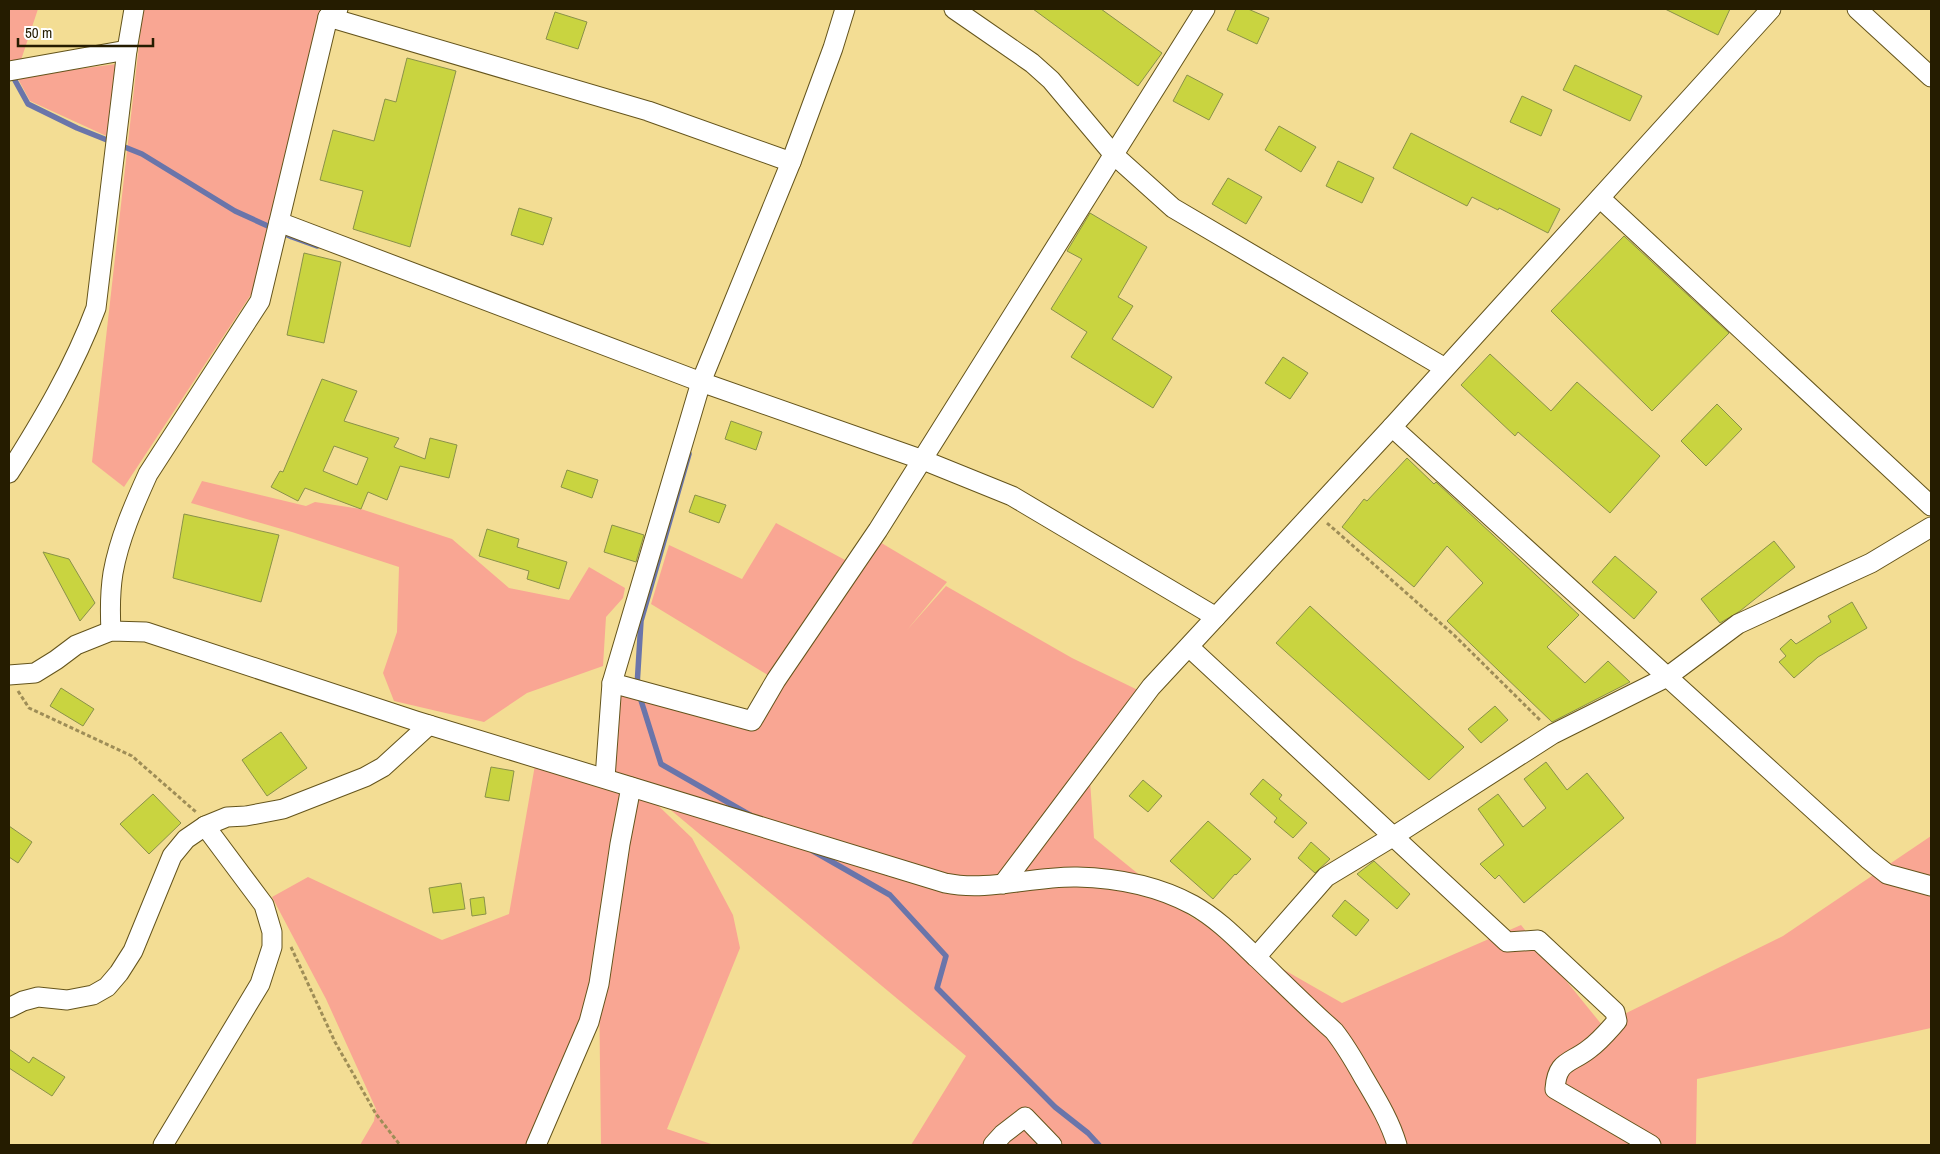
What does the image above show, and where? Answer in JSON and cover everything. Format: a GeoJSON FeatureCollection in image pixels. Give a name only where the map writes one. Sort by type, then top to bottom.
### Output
{"type":"FeatureCollection","features":[{"type":"Feature","properties":{"kind":"street"},"geometry":{"type":"LineString","coordinates":[[9,473],[82,346],[96,308],[127,50],[134,9]]}},
{"type":"Feature","properties":{"kind":"street"},"geometry":{"type":"LineString","coordinates":[[605,778],[612,682],[701,382],[791,162],[833,48],[845,9]]}},
{"type":"Feature","properties":{"kind":"street"},"geometry":{"type":"LineString","coordinates":[[954,9],[1032,63],[1052,80],[1114,155],[1173,208],[1445,368]]}},
{"type":"Feature","properties":{"kind":"street"},"geometry":{"type":"LineString","coordinates":[[612,682],[752,721],[776,680],[923,460],[1205,9]]}},
{"type":"Feature","properties":{"kind":"street"},"geometry":{"type":"LineString","coordinates":[[1003,884],[1152,687],[1392,427],[1770,9]]}},
{"type":"Feature","properties":{"kind":"street"},"geometry":{"type":"LineString","coordinates":[[1857,9],[1931,77]]}},
{"type":"Feature","properties":{"kind":"street"},"geometry":{"type":"LineString","coordinates":[[111,631],[110,609],[113,572],[135,503],[148,474],[260,301],[333,13],[648,111],[791,162]]}},
{"type":"Feature","properties":{"kind":"street"},"geometry":{"type":"LineString","coordinates":[[9,70],[127,50]]}},
{"type":"Feature","properties":{"kind":"street"},"geometry":{"type":"LineString","coordinates":[[1600,198],[1931,506]]}},
{"type":"Feature","properties":{"kind":"street"},"geometry":{"type":"LineString","coordinates":[[279,222],[701,382],[923,460],[1012,496],[1216,616]]}},
{"type":"Feature","properties":{"kind":"street"},"geometry":{"type":"LineString","coordinates":[[1392,427],[1887,874],[1931,886]]}},
{"type":"Feature","properties":{"kind":"street"},"geometry":{"type":"LineString","coordinates":[[1256,957],[1326,877],[1394,836],[1553,734],[1667,677],[1738,624],[1871,563],[1931,528]]}},
{"type":"Feature","properties":{"kind":"street"},"geometry":{"type":"LineString","coordinates":[[11,680],[35,673],[76,646],[111,631],[146,632],[429,725],[945,883],[991,886],[1074,877],[1098,878],[1137,884],[1158,890],[1194,905],[1228,929],[1334,1031],[1346,1046],[1393,1130],[1397,1145]]}},
{"type":"Feature","properties":{"kind":"street"},"geometry":{"type":"LineString","coordinates":[[1189,647],[1507,942],[1538,940],[1616,1012],[1617,1021],[1599,1041],[1588,1051],[1563,1065],[1556,1076],[1555,1089],[1651,1145]]}},
{"type":"Feature","properties":{"kind":"street"},"geometry":{"type":"LineString","coordinates":[[9,1008],[23,1001],[38,997],[67,1000],[93,995],[107,987],[119,973],[133,951],[172,856],[202,820],[246,816],[283,809],[365,777],[383,767],[429,725]]}},
{"type":"Feature","properties":{"kind":"street"},"geometry":{"type":"LineString","coordinates":[[536,1145],[588,1022],[599,984],[620,844],[631,787]]}},
{"type":"Feature","properties":{"kind":"street"},"geometry":{"type":"LineString","coordinates":[[163,1145],[260,984],[272,947],[272,932],[264,905],[202,820]]}},
{"type":"Feature","properties":{"kind":"street"},"geometry":{"type":"LineString","coordinates":[[993,1145],[1003,1134],[1025,1117],[1052,1145]]}},
{"type":"Feature","properties":{"kind":"path"},"geometry":{"type":"LineString","coordinates":[[1314,511],[1454,635],[1553,734]]}},
{"type":"Feature","properties":{"kind":"path"},"geometry":{"type":"LineString","coordinates":[[11,680],[29,708],[132,756],[202,820]]}},
{"type":"Feature","properties":{"kind":"path"},"geometry":{"type":"LineString","coordinates":[[286,938],[335,1042],[376,1114],[400,1145]]}},
{"type":"Feature","properties":{"kind":"shaded area"},"geometry":{"type":"Polygon","coordinates":[[[9,9],[38,9],[21,60],[9,60],[9,9]]]}},
{"type":"Feature","properties":{"kind":"shaded area"},"geometry":{"type":"Polygon","coordinates":[[[143,9],[325,9],[252,293],[124,487],[92,462],[143,9]]]}},
{"type":"Feature","properties":{"kind":"shaded area"},"geometry":{"type":"Polygon","coordinates":[[[124,63],[113,139],[30,101],[17,77],[124,63]]]}},
{"type":"Feature","properties":{"kind":"shaded area"},"geometry":{"type":"Polygon","coordinates":[[[202,481],[306,506],[315,502],[361,509],[452,539],[509,588],[569,600],[589,567],[625,588],[623,598],[606,617],[603,666],[527,693],[484,722],[394,701],[383,673],[397,632],[399,567],[292,532],[191,503],[202,481]]]}},
{"type":"Feature","properties":{"kind":"shaded area"},"geometry":{"type":"Polygon","coordinates":[[[776,523],[847,561],[776,680],[651,604],[669,545],[742,579],[776,523]]]}},
{"type":"Feature","properties":{"kind":"shaded area"},"geometry":{"type":"Polygon","coordinates":[[[873,538],[947,582],[907,630],[946,586],[1072,658],[1146,694],[1089,766],[1094,838],[1190,916],[1342,1003],[1521,925],[1602,1025],[1783,936],[1931,836],[1931,1028],[1697,1079],[1696,1145],[911,1145],[966,1056],[642,786],[611,772],[621,688],[755,725],[873,538]]]}},
{"type":"Feature","properties":{"kind":"shaded area"},"geometry":{"type":"Polygon","coordinates":[[[535,765],[645,793],[692,838],[733,915],[740,948],[667,1129],[714,1145],[601,1145],[599,986],[529,1145],[360,1145],[374,1121],[376,1109],[326,999],[272,897],[308,877],[442,940],[509,914],[535,765]]]}},
{"type":"Feature","properties":{"kind":"building"},"geometry":{"type":"Polygon","coordinates":[[[1033,9],[1101,9],[1162,53],[1138,86],[1033,9]]]}},
{"type":"Feature","properties":{"kind":"building"},"geometry":{"type":"Polygon","coordinates":[[[1236,9],[1248,9],[1269,18],[1257,44],[1227,30],[1236,9]]]}},
{"type":"Feature","properties":{"kind":"building"},"geometry":{"type":"Polygon","coordinates":[[[1665,9],[1730,9],[1718,35],[1665,9]]]}},
{"type":"Feature","properties":{"kind":"building"},"geometry":{"type":"Polygon","coordinates":[[[555,12],[587,22],[578,49],[546,39],[555,12]]]}},
{"type":"Feature","properties":{"kind":"building"},"geometry":{"type":"Polygon","coordinates":[[[407,58],[456,71],[410,247],[353,229],[363,191],[320,180],[333,130],[374,141],[385,99],[396,102],[407,58]]]}},
{"type":"Feature","properties":{"kind":"building"},"geometry":{"type":"Polygon","coordinates":[[[1575,65],[1642,96],[1630,121],[1563,90],[1575,65]]]}},
{"type":"Feature","properties":{"kind":"building"},"geometry":{"type":"Polygon","coordinates":[[[1187,75],[1223,94],[1209,120],[1173,101],[1187,75]]]}},
{"type":"Feature","properties":{"kind":"building"},"geometry":{"type":"Polygon","coordinates":[[[1522,96],[1552,110],[1541,136],[1510,122],[1522,96]]]}},
{"type":"Feature","properties":{"kind":"building"},"geometry":{"type":"Polygon","coordinates":[[[1279,126],[1316,147],[1301,172],[1265,150],[1279,126]]]}},
{"type":"Feature","properties":{"kind":"building"},"geometry":{"type":"Polygon","coordinates":[[[1411,133],[1560,209],[1548,233],[1499,208],[1498,210],[1472,197],[1467,206],[1393,168],[1411,133]]]}},
{"type":"Feature","properties":{"kind":"building"},"geometry":{"type":"Polygon","coordinates":[[[1338,161],[1374,178],[1362,203],[1326,186],[1338,161]]]}},
{"type":"Feature","properties":{"kind":"building"},"geometry":{"type":"Polygon","coordinates":[[[1228,178],[1262,197],[1246,224],[1212,204],[1228,178]]]}},
{"type":"Feature","properties":{"kind":"building"},"geometry":{"type":"Polygon","coordinates":[[[519,208],[552,218],[543,245],[511,235],[519,208]]]}},
{"type":"Feature","properties":{"kind":"building"},"geometry":{"type":"Polygon","coordinates":[[[1090,213],[1147,247],[1118,297],[1133,306],[1112,339],[1172,377],[1153,408],[1071,357],[1087,332],[1051,309],[1082,259],[1067,251],[1090,213]]]}},
{"type":"Feature","properties":{"kind":"building"},"geometry":{"type":"Polygon","coordinates":[[[1624,236],[1729,333],[1652,411],[1551,311],[1624,236]]]}},
{"type":"Feature","properties":{"kind":"building"},"geometry":{"type":"Polygon","coordinates":[[[304,253],[341,262],[324,343],[287,335],[304,253]]]}},
{"type":"Feature","properties":{"kind":"building"},"geometry":{"type":"Polygon","coordinates":[[[1490,354],[1551,411],[1577,382],[1660,456],[1610,513],[1518,432],[1515,436],[1461,385],[1490,354]]]}},
{"type":"Feature","properties":{"kind":"building"},"geometry":{"type":"Polygon","coordinates":[[[1283,357],[1308,373],[1290,399],[1265,383],[1283,357]]]}},
{"type":"Feature","properties":{"kind":"building"},"geometry":{"type":"Polygon","coordinates":[[[322,379],[357,391],[344,421],[399,438],[394,447],[425,459],[430,438],[457,445],[449,478],[400,466],[387,500],[368,492],[361,509],[305,488],[298,501],[271,487],[280,471],[283,472],[322,379]],[[334,446],[323,471],[357,485],[368,458],[334,446]]]}},
{"type":"Feature","properties":{"kind":"building"},"geometry":{"type":"Polygon","coordinates":[[[1717,404],[1742,429],[1706,466],[1681,441],[1717,404]]]}},
{"type":"Feature","properties":{"kind":"building"},"geometry":{"type":"Polygon","coordinates":[[[731,421],[762,432],[756,450],[725,439],[731,421]]]}},
{"type":"Feature","properties":{"kind":"building"},"geometry":{"type":"Polygon","coordinates":[[[1407,458],[1434,484],[1436,482],[1579,615],[1547,647],[1585,683],[1608,661],[1630,682],[1552,722],[1447,621],[1483,583],[1447,546],[1414,587],[1342,527],[1364,499],[1367,501],[1407,458]]]}},
{"type":"Feature","properties":{"kind":"building"},"geometry":{"type":"Polygon","coordinates":[[[567,470],[598,480],[592,498],[561,487],[567,470]]]}},
{"type":"Feature","properties":{"kind":"building"},"geometry":{"type":"Polygon","coordinates":[[[695,495],[726,505],[719,523],[689,512],[695,495]]]}},
{"type":"Feature","properties":{"kind":"building"},"geometry":{"type":"Polygon","coordinates":[[[184,514],[279,535],[261,602],[173,578],[184,514]]]}},
{"type":"Feature","properties":{"kind":"building"},"geometry":{"type":"Polygon","coordinates":[[[612,525],[644,535],[636,562],[604,552],[612,525]]]}},
{"type":"Feature","properties":{"kind":"building"},"geometry":{"type":"Polygon","coordinates":[[[487,529],[519,539],[517,547],[567,562],[559,589],[527,579],[529,571],[479,556],[487,529]]]}},
{"type":"Feature","properties":{"kind":"building"},"geometry":{"type":"Polygon","coordinates":[[[1774,541],[1795,567],[1740,611],[1720,623],[1701,599],[1774,541]]]}},
{"type":"Feature","properties":{"kind":"building"},"geometry":{"type":"Polygon","coordinates":[[[43,552],[69,559],[95,603],[80,621],[43,552]]]}},
{"type":"Feature","properties":{"kind":"building"},"geometry":{"type":"Polygon","coordinates":[[[1615,556],[1657,592],[1634,619],[1592,582],[1615,556]]]}},
{"type":"Feature","properties":{"kind":"building"},"geometry":{"type":"Polygon","coordinates":[[[1852,602],[1867,628],[1818,657],[1794,678],[1779,662],[1786,656],[1780,649],[1791,639],[1796,644],[1831,622],[1828,616],[1852,602]]]}},
{"type":"Feature","properties":{"kind":"building"},"geometry":{"type":"Polygon","coordinates":[[[1310,606],[1464,747],[1429,780],[1276,643],[1310,606]]]}},
{"type":"Feature","properties":{"kind":"building"},"geometry":{"type":"Polygon","coordinates":[[[61,688],[94,709],[83,726],[50,706],[61,688]]]}},
{"type":"Feature","properties":{"kind":"building"},"geometry":{"type":"Polygon","coordinates":[[[1495,706],[1508,720],[1481,743],[1468,729],[1495,706]]]}},
{"type":"Feature","properties":{"kind":"building"},"geometry":{"type":"Polygon","coordinates":[[[281,732],[307,768],[267,796],[242,760],[281,732]]]}},
{"type":"Feature","properties":{"kind":"building"},"geometry":{"type":"Polygon","coordinates":[[[1546,762],[1567,790],[1587,773],[1624,818],[1524,903],[1499,875],[1495,879],[1480,864],[1504,845],[1478,809],[1498,794],[1523,827],[1546,808],[1524,779],[1546,762]]]}},
{"type":"Feature","properties":{"kind":"building"},"geometry":{"type":"Polygon","coordinates":[[[491,767],[514,771],[509,801],[485,797],[491,767]]]}},
{"type":"Feature","properties":{"kind":"building"},"geometry":{"type":"Polygon","coordinates":[[[1263,779],[1282,795],[1279,799],[1307,823],[1293,838],[1274,822],[1277,818],[1250,794],[1263,779]]]}},
{"type":"Feature","properties":{"kind":"building"},"geometry":{"type":"Polygon","coordinates":[[[1143,780],[1162,796],[1148,812],[1129,796],[1143,780]]]}},
{"type":"Feature","properties":{"kind":"building"},"geometry":{"type":"Polygon","coordinates":[[[153,794],[181,823],[149,854],[120,824],[153,794]]]}},
{"type":"Feature","properties":{"kind":"building"},"geometry":{"type":"Polygon","coordinates":[[[1208,821],[1251,859],[1213,899],[1170,861],[1208,821]]]}},
{"type":"Feature","properties":{"kind":"building"},"geometry":{"type":"Polygon","coordinates":[[[9,826],[32,842],[18,863],[9,857],[9,826]]]}},
{"type":"Feature","properties":{"kind":"building"},"geometry":{"type":"Polygon","coordinates":[[[1311,842],[1330,859],[1315,873],[1298,858],[1311,842]]]}},
{"type":"Feature","properties":{"kind":"building"},"geometry":{"type":"Polygon","coordinates":[[[1374,861],[1410,894],[1397,909],[1357,874],[1374,861]]]}},
{"type":"Feature","properties":{"kind":"building"},"geometry":{"type":"Polygon","coordinates":[[[461,883],[465,909],[433,913],[429,888],[461,883]]]}},
{"type":"Feature","properties":{"kind":"building"},"geometry":{"type":"Polygon","coordinates":[[[484,897],[486,914],[472,916],[470,899],[484,897]]]}},
{"type":"Feature","properties":{"kind":"building"},"geometry":{"type":"Polygon","coordinates":[[[1345,900],[1369,920],[1356,936],[1332,916],[1345,900]]]}},
{"type":"Feature","properties":{"kind":"building"},"geometry":{"type":"Polygon","coordinates":[[[9,1049],[29,1063],[33,1057],[65,1077],[52,1096],[9,1068],[9,1049]]]}},
{"type":"Feature","properties":{"kind":"waterway"},"geometry":{"type":"LineString","coordinates":[[12,75],[28,104],[77,128],[142,154],[235,211],[292,237],[317,246]]}},
{"type":"Feature","properties":{"kind":"waterway"},"geometry":{"type":"LineString","coordinates":[[637,686],[641,621],[689,454]]}},
{"type":"Feature","properties":{"kind":"waterway"},"geometry":{"type":"LineString","coordinates":[[639,694],[661,764],[750,815]]}},
{"type":"Feature","properties":{"kind":"waterway"},"geometry":{"type":"LineString","coordinates":[[813,851],[890,895],[946,956],[937,988],[1055,1107],[1088,1133],[1099,1145]]}}]}
